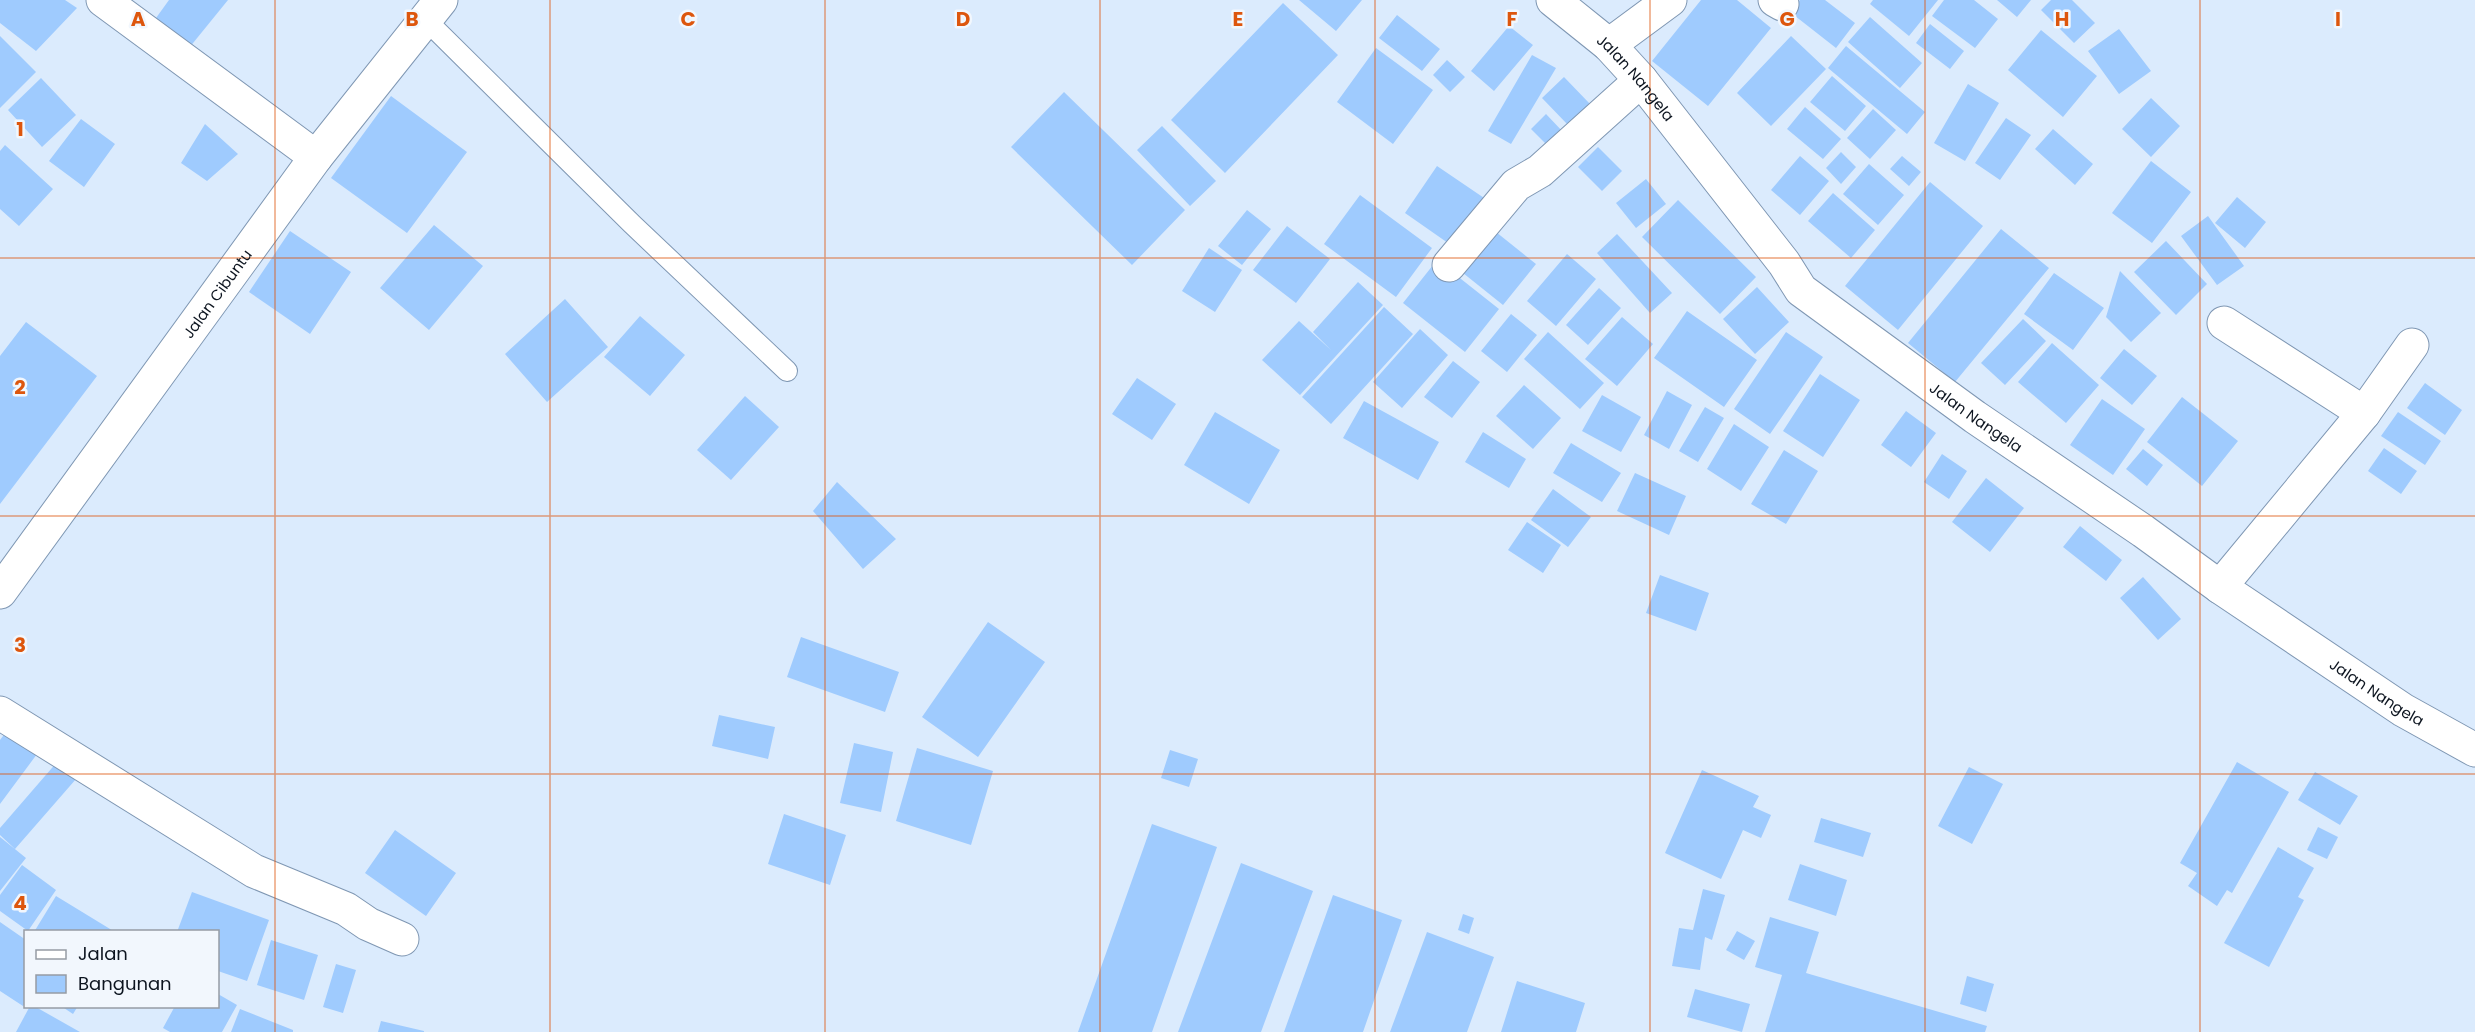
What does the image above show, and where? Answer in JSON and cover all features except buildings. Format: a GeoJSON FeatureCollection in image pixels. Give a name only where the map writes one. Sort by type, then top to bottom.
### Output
{"type":"FeatureCollection","features":[{"type":"Feature","properties":{"kind":"street"},"geometry":{"type":"LineString","coordinates":[[103,0],[316,157]]}},
{"type":"Feature","properties":{"kind":"street","name":"Jalan Nangela"},"geometry":{"type":"LineString","coordinates":[[1552,0],[1609,45],[1641,80],[1784,263],[1801,290],[1966,411],[2143,531],[2220,587],[2403,710],[2475,750]]}},
{"type":"Feature","properties":{"kind":"street"},"geometry":{"type":"LineString","coordinates":[[1609,45],[1670,0]]}},
{"type":"Feature","properties":{"kind":"street","name":"Jalan Cibuntu"},"geometry":{"type":"LineString","coordinates":[[0,592],[316,157],[434,10]]}},
{"type":"Feature","properties":{"kind":"street"},"geometry":{"type":"LineString","coordinates":[[1449,265],[1515,185],[1540,171],[1641,80]]}},
{"type":"Feature","properties":{"kind":"street"},"geometry":{"type":"LineString","coordinates":[[2224,323],[2364,413]]}},
{"type":"Feature","properties":{"kind":"street"},"geometry":{"type":"LineString","coordinates":[[2220,587],[2364,413],[2412,345]]}},
{"type":"Feature","properties":{"kind":"street"},"geometry":{"type":"LineString","coordinates":[[0,713],[254,871],[346,909],[368,924],[402,939]]}},
{"type":"Feature","properties":{"kind":"lane"},"geometry":{"type":"LineString","coordinates":[[434,10],[632,224],[788,371]]}}]}
